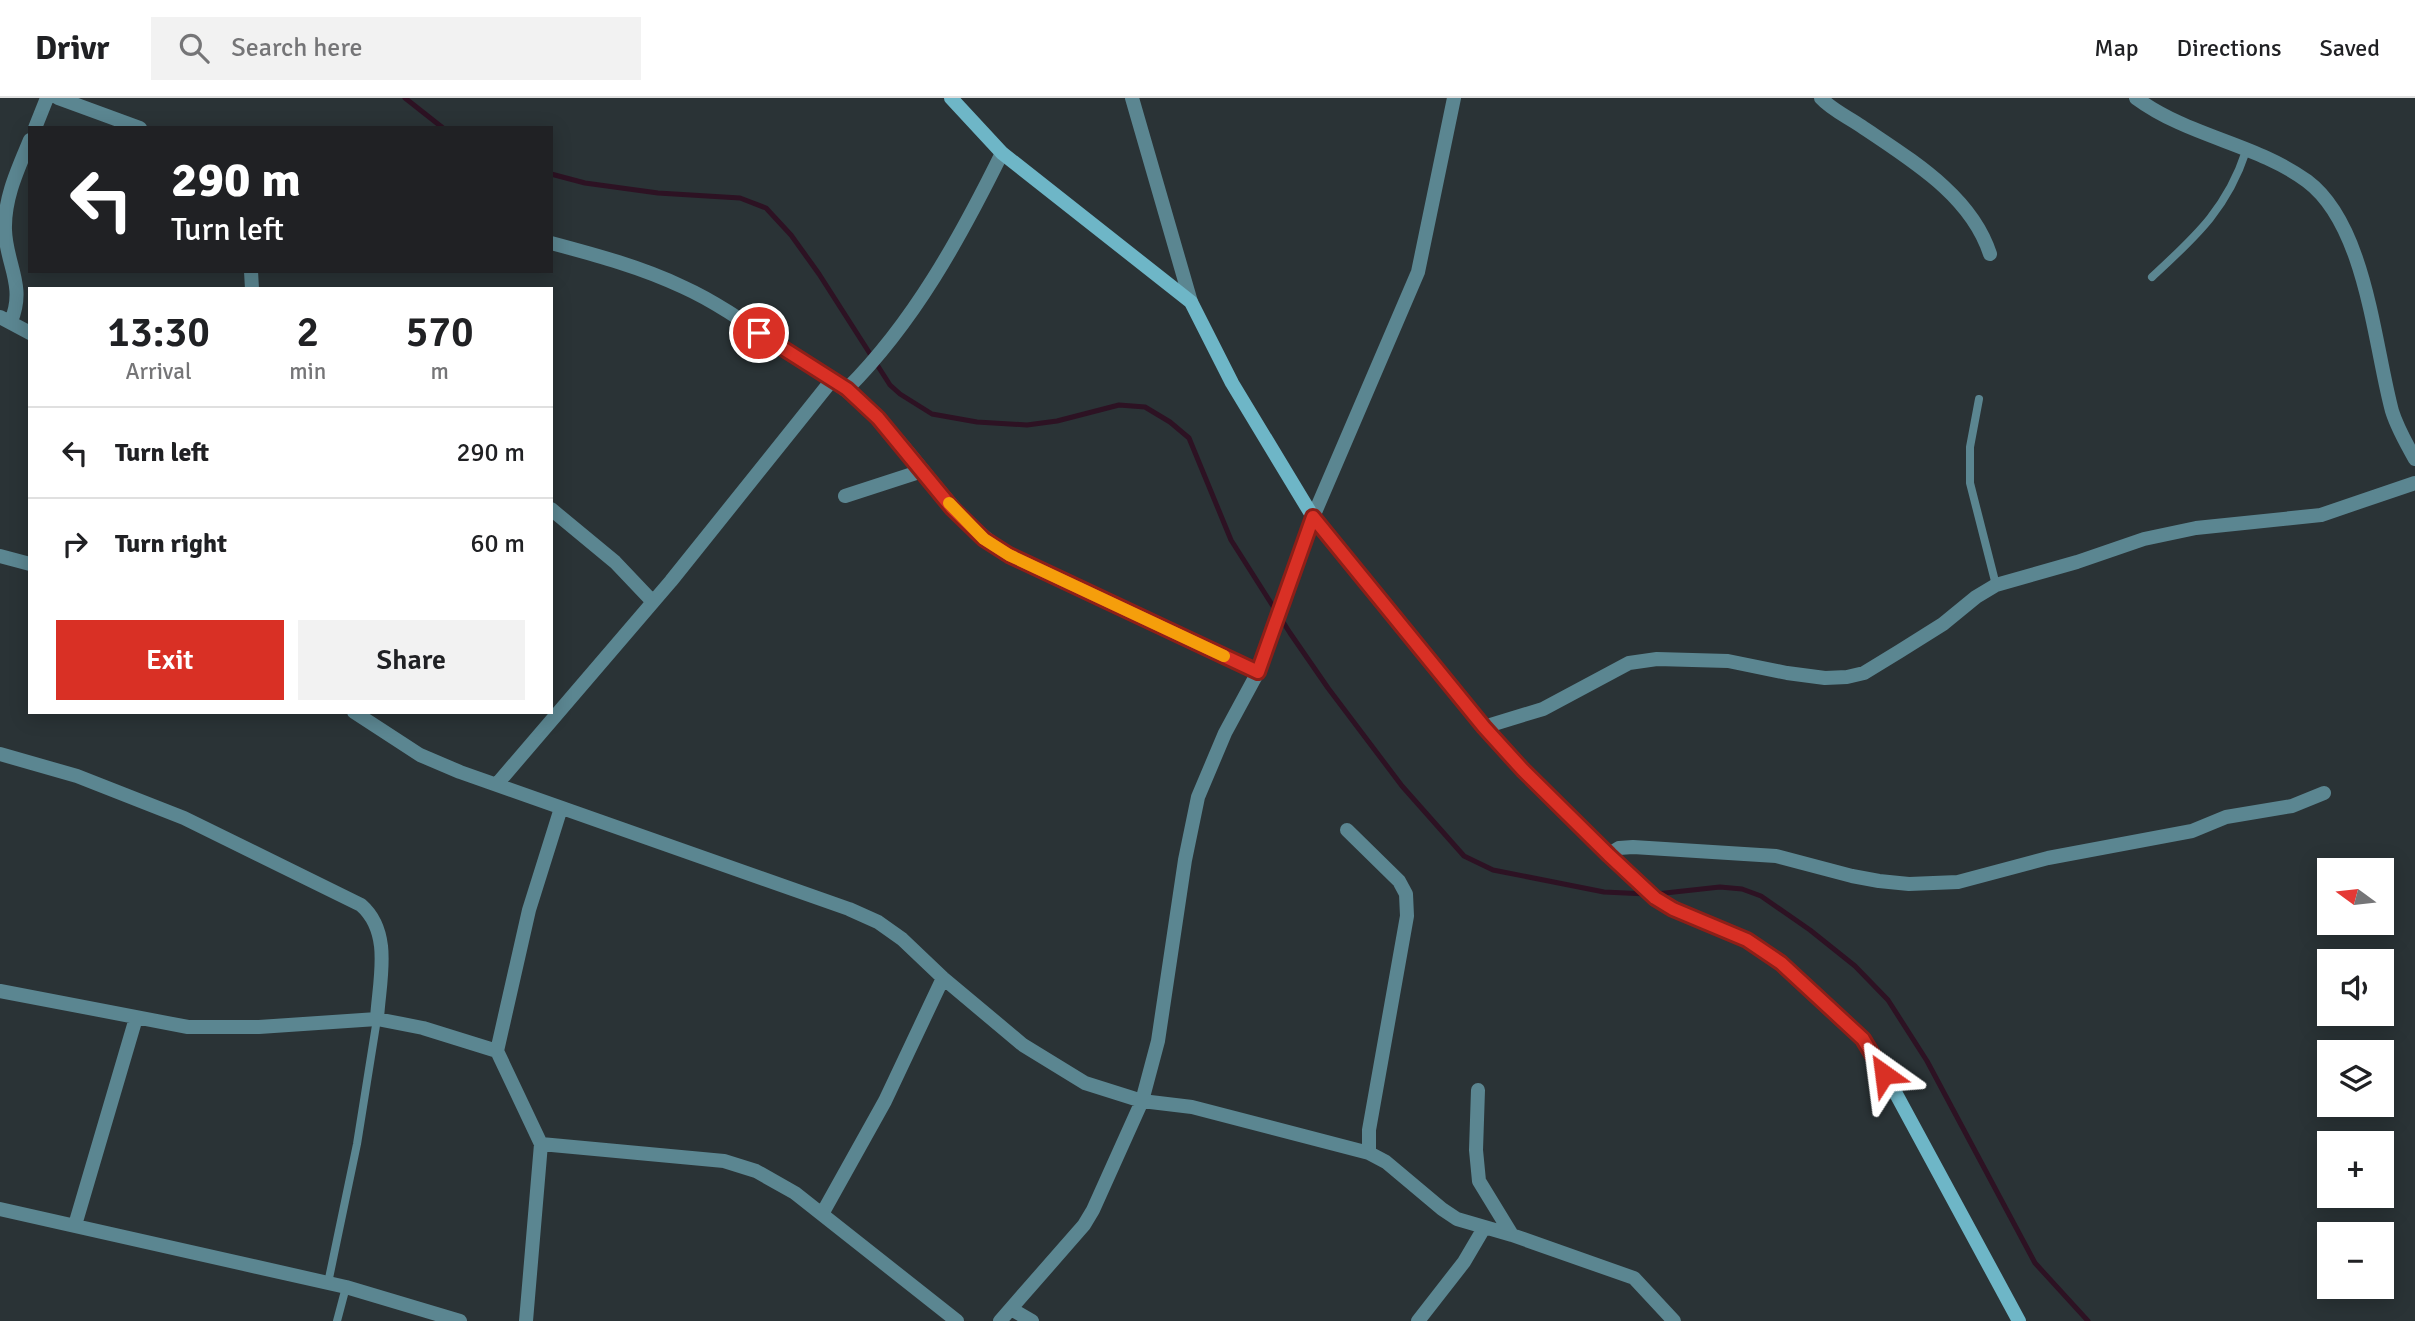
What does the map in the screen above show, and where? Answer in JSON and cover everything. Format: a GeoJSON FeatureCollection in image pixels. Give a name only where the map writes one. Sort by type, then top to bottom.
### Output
{"type":"FeatureCollection","features":[{"type":"Feature","properties":{"kind":"street"},"geometry":{"type":"LineString","coordinates":[[36,126],[47,98]]}},
{"type":"Feature","properties":{"kind":"street"},"geometry":{"type":"LineString","coordinates":[[58,98],[135,126]]}},
{"type":"Feature","properties":{"kind":"street"},"geometry":{"type":"LineString","coordinates":[[951,98],[1002,153],[1191,302]]}},
{"type":"Feature","properties":{"kind":"street"},"geometry":{"type":"LineString","coordinates":[[1132,98],[1191,302],[1232,383],[1313,517],[1484,727],[1523,770],[1655,898],[1685,915],[1747,940],[1781,963],[1863,1039],[1895,1092],[2019,1321]]}},
{"type":"Feature","properties":{"kind":"street"},"geometry":{"type":"LineString","coordinates":[[1000,1321],[1084,1225],[1142,1101],[1158,1041],[1198,797],[1225,733],[1258,672],[1313,517],[1418,272],[1454,98]]}},
{"type":"Feature","properties":{"kind":"street"},"geometry":{"type":"LineString","coordinates":[[1821,98],[1881,139],[1961,201],[1979,225],[1990,254]]}},
{"type":"Feature","properties":{"kind":"street"},"geometry":{"type":"LineString","coordinates":[[2136,98],[2179,125],[2283,166],[2309,182],[2331,205],[2348,237],[2363,282],[2393,414],[2415,459]]}},
{"type":"Feature","properties":{"kind":"street"},"geometry":{"type":"LineString","coordinates":[[28,145],[13,182],[6,211],[5,234],[18,285],[16,305],[5,319],[28,332]]}},
{"type":"Feature","properties":{"kind":"street"},"geometry":{"type":"LineString","coordinates":[[847,389],[886,347],[922,296],[1002,153]]}},
{"type":"Feature","properties":{"kind":"street"},"geometry":{"type":"LineString","coordinates":[[553,244],[615,261],[684,287],[721,307],[847,389],[878,418],[952,508],[976,531],[1009,555],[1258,672]]}},
{"type":"Feature","properties":{"kind":"street"},"geometry":{"type":"LineString","coordinates":[[497,784],[653,602],[832,380]]}},
{"type":"Feature","properties":{"kind":"street"},"geometry":{"type":"LineString","coordinates":[[845,496],[922,471]]}},
{"type":"Feature","properties":{"kind":"street"},"geometry":{"type":"LineString","coordinates":[[1484,727],[1543,709],[1629,663],[1657,659],[1716,660],[1825,678],[1864,673],[1943,624],[1976,597],[1996,585],[2144,539],[2196,528],[2320,515],[2415,483]]}},
{"type":"Feature","properties":{"kind":"street"},"geometry":{"type":"LineString","coordinates":[[553,511],[615,562],[653,602]]}},
{"type":"Feature","properties":{"kind":"street"},"geometry":{"type":"LineString","coordinates":[[0,556],[28,563]]}},
{"type":"Feature","properties":{"kind":"street"},"geometry":{"type":"LineString","coordinates":[[357,714],[420,755],[460,772],[849,909],[878,922],[902,939],[943,978],[1023,1045],[1085,1083],[1142,1101],[1192,1107],[1369,1153],[1386,1162],[1457,1219],[1512,1235],[1634,1278],[1674,1321]]}},
{"type":"Feature","properties":{"kind":"street"},"geometry":{"type":"LineString","coordinates":[[0,754],[77,776],[184,818],[360,905],[374,920],[381,936],[377,1019]]}},
{"type":"Feature","properties":{"kind":"street"},"geometry":{"type":"LineString","coordinates":[[1615,860],[1626,847],[1756,853],[1801,861],[1880,881],[1909,884],[1958,882],[2048,858],[2192,831],[2226,817],[2292,806],[2325,793]]}},
{"type":"Feature","properties":{"kind":"street"},"geometry":{"type":"LineString","coordinates":[[526,1321],[541,1144],[497,1051],[529,910],[561,807]]}},
{"type":"Feature","properties":{"kind":"street"},"geometry":{"type":"LineString","coordinates":[[1346,830],[1399,881],[1406,894],[1408,916],[1369,1130],[1369,1153]]}},
{"type":"Feature","properties":{"kind":"street"},"geometry":{"type":"LineString","coordinates":[[822,1214],[885,1101],[943,978]]}},
{"type":"Feature","properties":{"kind":"street"},"geometry":{"type":"LineString","coordinates":[[0,991],[188,1027],[223,1028],[377,1019],[423,1028],[497,1051]]}},
{"type":"Feature","properties":{"kind":"street"},"geometry":{"type":"LineString","coordinates":[[75,1225],[136,1018]]}},
{"type":"Feature","properties":{"kind":"street"},"geometry":{"type":"LineString","coordinates":[[1478,1090],[1476,1150],[1479,1181],[1512,1235]]}},
{"type":"Feature","properties":{"kind":"street"},"geometry":{"type":"LineString","coordinates":[[541,1144],[724,1161],[756,1171],[776,1181],[822,1214],[957,1321]]}},
{"type":"Feature","properties":{"kind":"street"},"geometry":{"type":"LineString","coordinates":[[0,1209],[346,1287],[460,1321]]}},
{"type":"Feature","properties":{"kind":"street"},"geometry":{"type":"LineString","coordinates":[[1418,1321],[1464,1262],[1484,1228]]}},
{"type":"Feature","properties":{"kind":"street"},"geometry":{"type":"LineString","coordinates":[[1011,1309],[1032,1321]]}},
{"type":"Feature","properties":{"kind":"lane"},"geometry":{"type":"LineString","coordinates":[[2152,277],[2215,214],[2233,186],[2246,151]]}},
{"type":"Feature","properties":{"kind":"lane"},"geometry":{"type":"LineString","coordinates":[[1979,399],[1970,447],[1970,483],[1996,585]]}},
{"type":"Feature","properties":{"kind":"lane"},"geometry":{"type":"LineString","coordinates":[[328,1283],[357,1144],[377,1019]]}},
{"type":"Feature","properties":{"kind":"lane"},"geometry":{"type":"LineString","coordinates":[[337,1321],[346,1287]]}},
{"type":"Feature","properties":{"kind":"waterway"},"geometry":{"type":"LineString","coordinates":[[405,98],[440,126]]}},
{"type":"Feature","properties":{"kind":"waterway"},"geometry":{"type":"LineString","coordinates":[[553,175],[585,183],[658,193],[740,198],[766,208],[791,235],[819,274],[890,385],[932,414],[977,422],[1027,425],[1057,421],[1119,405],[1145,407],[1170,422],[1189,438],[1231,540],[1290,633],[1402,786],[1464,856],[1493,870],[1604,892],[1647,894]]}},
{"type":"Feature","properties":{"kind":"waterway"},"geometry":{"type":"LineString","coordinates":[[1656,894],[1720,887],[1742,889],[1761,896],[1855,966],[1888,1000],[1927,1061],[2035,1263],[2088,1321]]}},
{"type":"Feature","properties":{"kind":"slow traffic"},"geometry":{"type":"LineString","coordinates":[[949,503],[984,539],[1009,555],[1224,656]]}},
{"type":"Feature","properties":{"kind":"route"},"geometry":{"type":"LineString","coordinates":[[759,333],[847,389],[878,418],[952,508],[984,539],[1009,555],[1258,672],[1313,517],[1484,727],[1523,770],[1609,855],[1655,898],[1673,909],[1747,940],[1781,963],[1863,1039],[1884,1074]]}}]}
